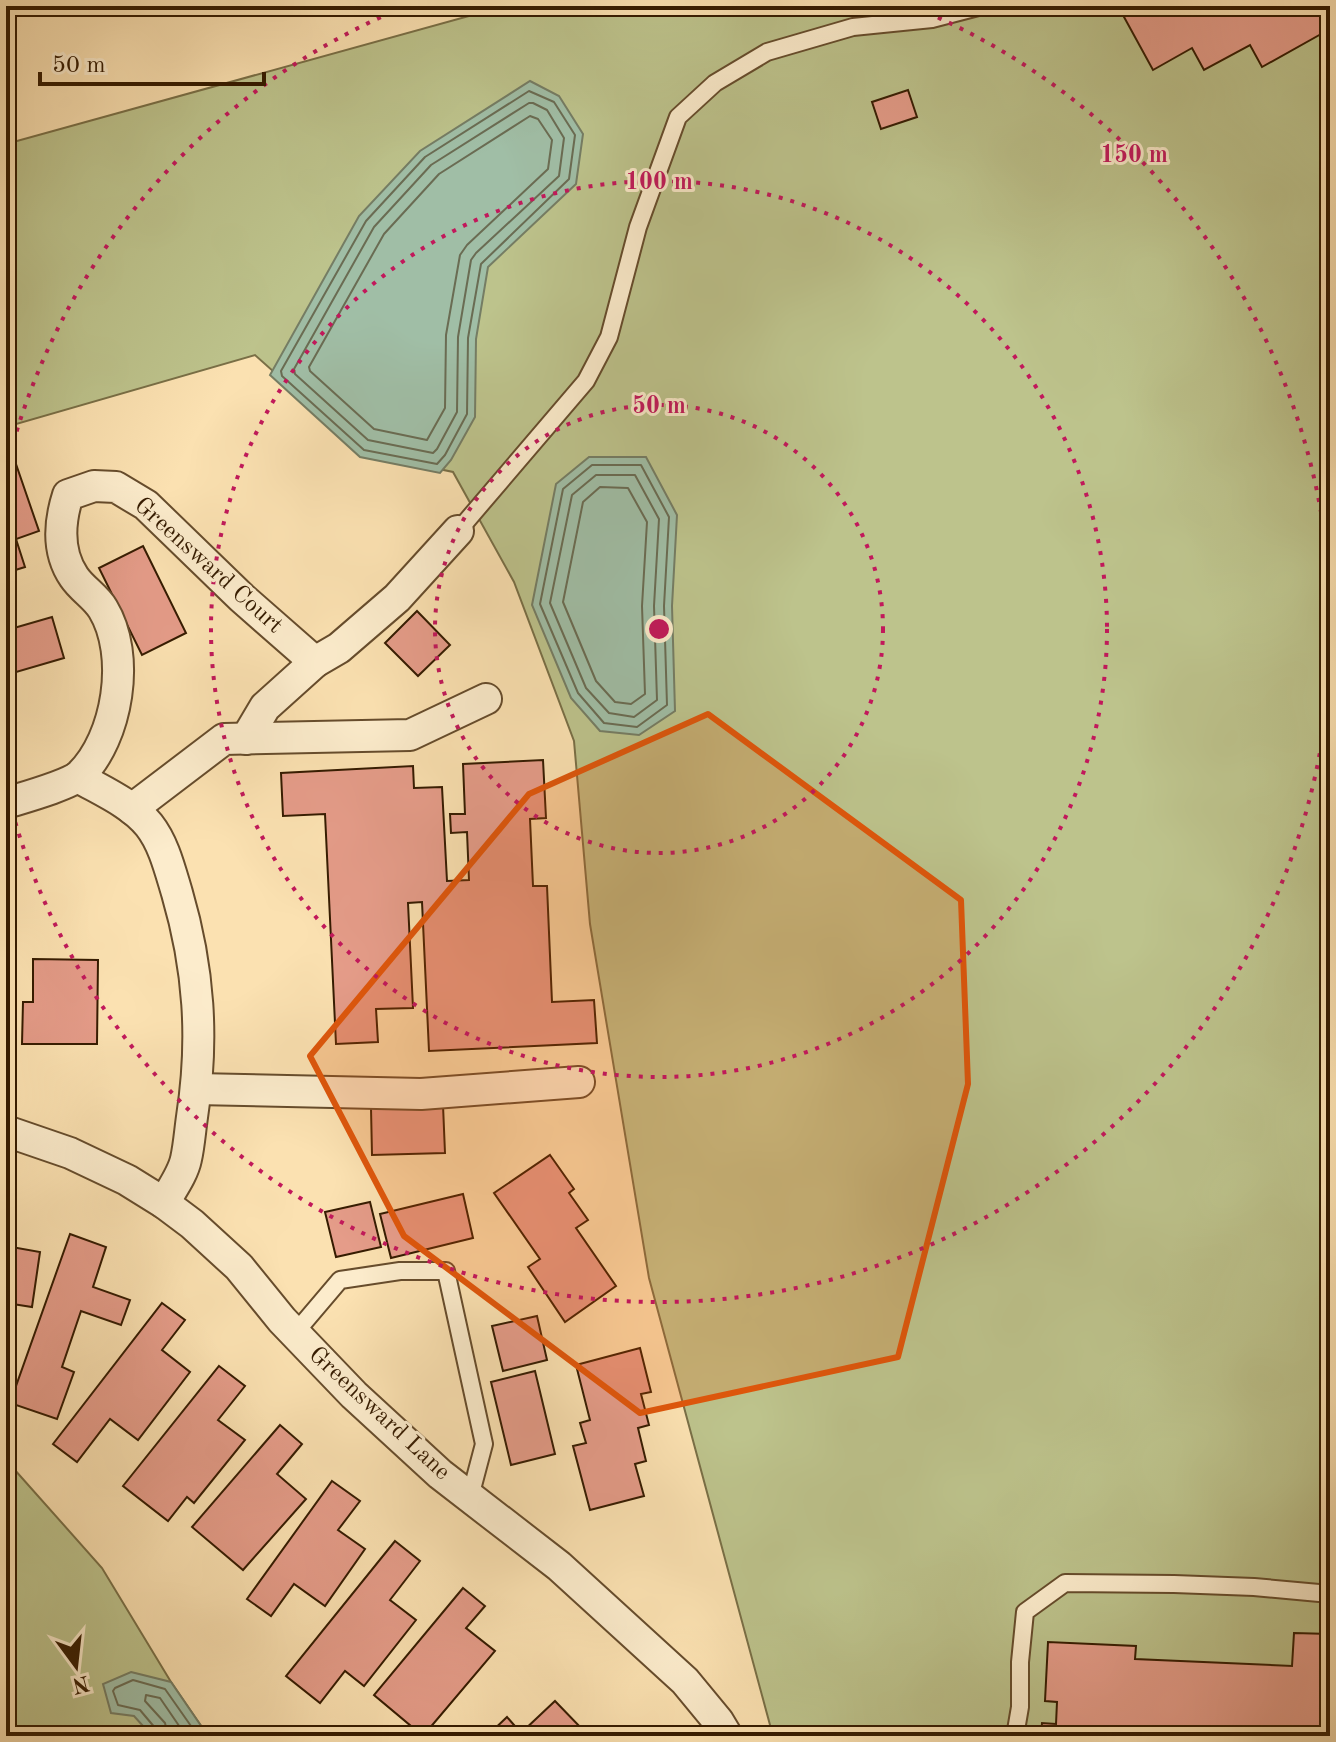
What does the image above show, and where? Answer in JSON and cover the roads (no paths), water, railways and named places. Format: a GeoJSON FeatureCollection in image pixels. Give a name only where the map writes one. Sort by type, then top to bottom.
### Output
{"type":"FeatureCollection","features":[{"type":"Feature","properties":{"kind":"street","name":"Greensward Court"},"geometry":{"type":"LineString","coordinates":[[78,777],[99,749],[109,727],[118,679],[112,631],[103,609],[74,577],[65,557],[60,536],[61,515],[68,495],[94,486],[116,487],[146,505],[242,598],[315,662]]}},
{"type":"Feature","properties":{"kind":"street"},"geometry":{"type":"LineString","coordinates":[[246,739],[265,707],[315,662],[339,648],[397,598],[458,531]]}},
{"type":"Feature","properties":{"kind":"street"},"geometry":{"type":"LineString","coordinates":[[132,809],[224,739],[410,735],[486,699]]}},
{"type":"Feature","properties":{"kind":"street"},"geometry":{"type":"LineString","coordinates":[[6,803],[78,777],[132,809],[149,826],[161,846],[188,931],[198,998],[199,1043],[186,1163],[164,1203]]}},
{"type":"Feature","properties":{"kind":"street"},"geometry":{"type":"LineString","coordinates":[[196,1089],[421,1094],[579,1082]]}},
{"type":"Feature","properties":{"kind":"street","name":"Greensward Lane"},"geometry":{"type":"LineString","coordinates":[[6,1131],[70,1153],[127,1180],[192,1224],[239,1267],[295,1333],[354,1395],[440,1474],[559,1566],[685,1681],[727,1736]]}},
{"type":"Feature","properties":{"kind":"lane"},"geometry":{"type":"LineString","coordinates":[[458,531],[586,381],[609,337],[638,227],[678,117],[715,83],[767,52],[853,27],[932,19],[982,6]]}},
{"type":"Feature","properties":{"kind":"lane"},"geometry":{"type":"LineString","coordinates":[[295,1333],[340,1280],[400,1271],[446,1271],[484,1444],[470,1497]]}},
{"type":"Feature","properties":{"kind":"lane"},"geometry":{"type":"LineString","coordinates":[[1015,1736],[1020,1707],[1025,1612],[1065,1583],[1254,1587],[1330,1594]]}},
{"type":"Feature","properties":{"kind":"water"},"geometry":{"type":"Polygon","coordinates":[[[530,81],[559,96],[583,134],[576,184],[488,267],[476,339],[475,417],[451,460],[440,473],[360,457],[270,375],[359,216],[420,151],[530,81]]]}},
{"type":"Feature","properties":{"kind":"water"},"geometry":{"type":"Polygon","coordinates":[[[589,457],[646,457],[677,515],[672,606],[675,711],[639,735],[600,731],[571,698],[532,605],[556,484],[589,457]]]}},
{"type":"Feature","properties":{"kind":"water"},"geometry":{"type":"Polygon","coordinates":[[[131,1672],[171,1682],[208,1736],[152,1736],[134,1716],[111,1713],[103,1684],[131,1672]]]}}]}
